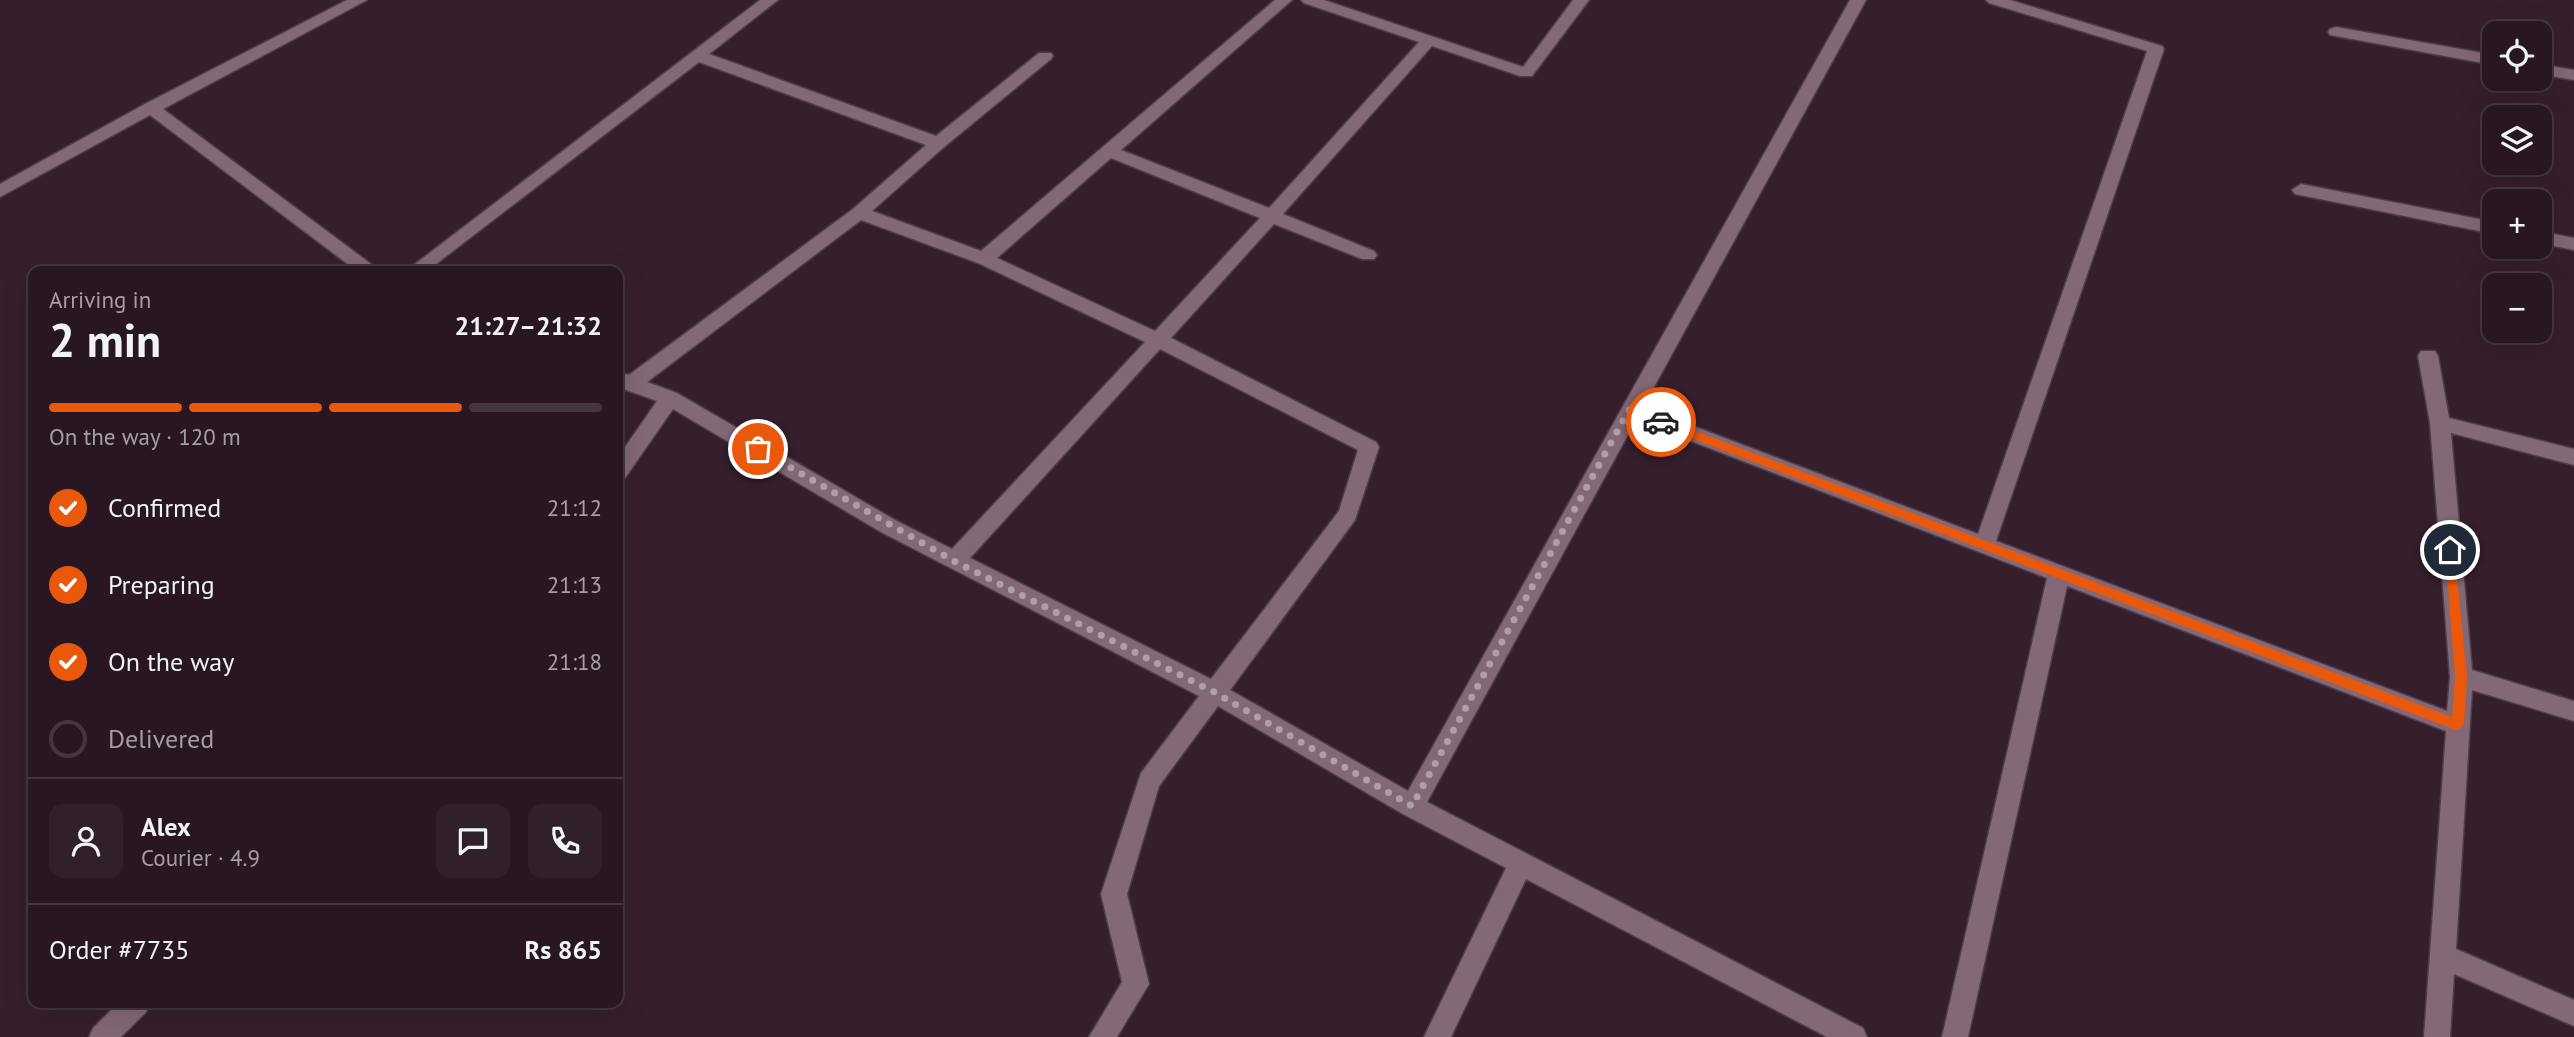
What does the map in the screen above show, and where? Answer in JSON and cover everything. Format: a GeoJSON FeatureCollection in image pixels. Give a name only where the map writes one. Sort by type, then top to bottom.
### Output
{"type":"FeatureCollection","features":[{"type":"Feature","properties":{"kind":"street"},"geometry":{"type":"LineString","coordinates":[[0,191],[150,108],[359,0]]}},
{"type":"Feature","properties":{"kind":"street"},"geometry":{"type":"LineString","coordinates":[[422,266],[770,0]]}},
{"type":"Feature","properties":{"kind":"street"},"geometry":{"type":"LineString","coordinates":[[984,259],[1284,0]]}},
{"type":"Feature","properties":{"kind":"street"},"geometry":{"type":"LineString","coordinates":[[1309,0],[1526,72],[1581,0]]}},
{"type":"Feature","properties":{"kind":"street"},"geometry":{"type":"LineString","coordinates":[[1412,806],[1858,0]]}},
{"type":"Feature","properties":{"kind":"street"},"geometry":{"type":"LineString","coordinates":[[1985,543],[2156,49],[1994,0]]}},
{"type":"Feature","properties":{"kind":"street"},"geometry":{"type":"LineString","coordinates":[[2336,32],[2482,58]]}},
{"type":"Feature","properties":{"kind":"street"},"geometry":{"type":"LineString","coordinates":[[954,561],[1428,41]]}},
{"type":"Feature","properties":{"kind":"street"},"geometry":{"type":"LineString","coordinates":[[698,55],[938,143]]}},
{"type":"Feature","properties":{"kind":"street"},"geometry":{"type":"LineString","coordinates":[[624,382],[859,213],[938,143],[1045,56]]}},
{"type":"Feature","properties":{"kind":"street"},"geometry":{"type":"LineString","coordinates":[[2552,71],[2574,75]]}},
{"type":"Feature","properties":{"kind":"street"},"geometry":{"type":"LineString","coordinates":[[150,108],[362,266]]}},
{"type":"Feature","properties":{"kind":"street"},"geometry":{"type":"LineString","coordinates":[[1109,151],[1368,255]]}},
{"type":"Feature","properties":{"kind":"street"},"geometry":{"type":"LineString","coordinates":[[2301,190],[2482,226]]}},
{"type":"Feature","properties":{"kind":"street"},"geometry":{"type":"LineString","coordinates":[[859,213],[984,259],[1158,340],[1369,447],[1348,514],[1149,781],[1114,894],[1136,984],[1102,1037]]}},
{"type":"Feature","properties":{"kind":"street"},"geometry":{"type":"LineString","coordinates":[[2552,240],[2574,244]]}},
{"type":"Feature","properties":{"kind":"street"},"geometry":{"type":"LineString","coordinates":[[2428,356],[2440,423],[2461,677],[2437,1037]]}},
{"type":"Feature","properties":{"kind":"street"},"geometry":{"type":"LineString","coordinates":[[624,382],[670,398],[954,561],[1214,692],[1412,806],[1854,1037]]}},
{"type":"Feature","properties":{"kind":"street"},"geometry":{"type":"LineString","coordinates":[[623,465],[670,398]]}},
{"type":"Feature","properties":{"kind":"street"},"geometry":{"type":"LineString","coordinates":[[1629,410],[1985,543],[2458,725]]}},
{"type":"Feature","properties":{"kind":"street"},"geometry":{"type":"LineString","coordinates":[[2440,423],[2574,457]]}},
{"type":"Feature","properties":{"kind":"street"},"geometry":{"type":"LineString","coordinates":[[1955,1037],[2059,572]]}},
{"type":"Feature","properties":{"kind":"street"},"geometry":{"type":"LineString","coordinates":[[2461,677],[2574,711]]}},
{"type":"Feature","properties":{"kind":"street"},"geometry":{"type":"LineString","coordinates":[[1437,1037],[1521,863]]}},
{"type":"Feature","properties":{"kind":"street"},"geometry":{"type":"LineString","coordinates":[[2444,957],[2574,1013]]}},
{"type":"Feature","properties":{"kind":"street"},"geometry":{"type":"LineString","coordinates":[[102,1037],[132,1008]]}},
{"type":"Feature","properties":{"kind":"way so far"},"geometry":{"type":"LineString","coordinates":[[758,449],[888,526],[1214,692],[1412,806],[1629,410],[1661,422]]}},
{"type":"Feature","properties":{"kind":"route"},"geometry":{"type":"LineString","coordinates":[[1661,422],[2458,725],[2461,677],[2450,550]]}}]}
